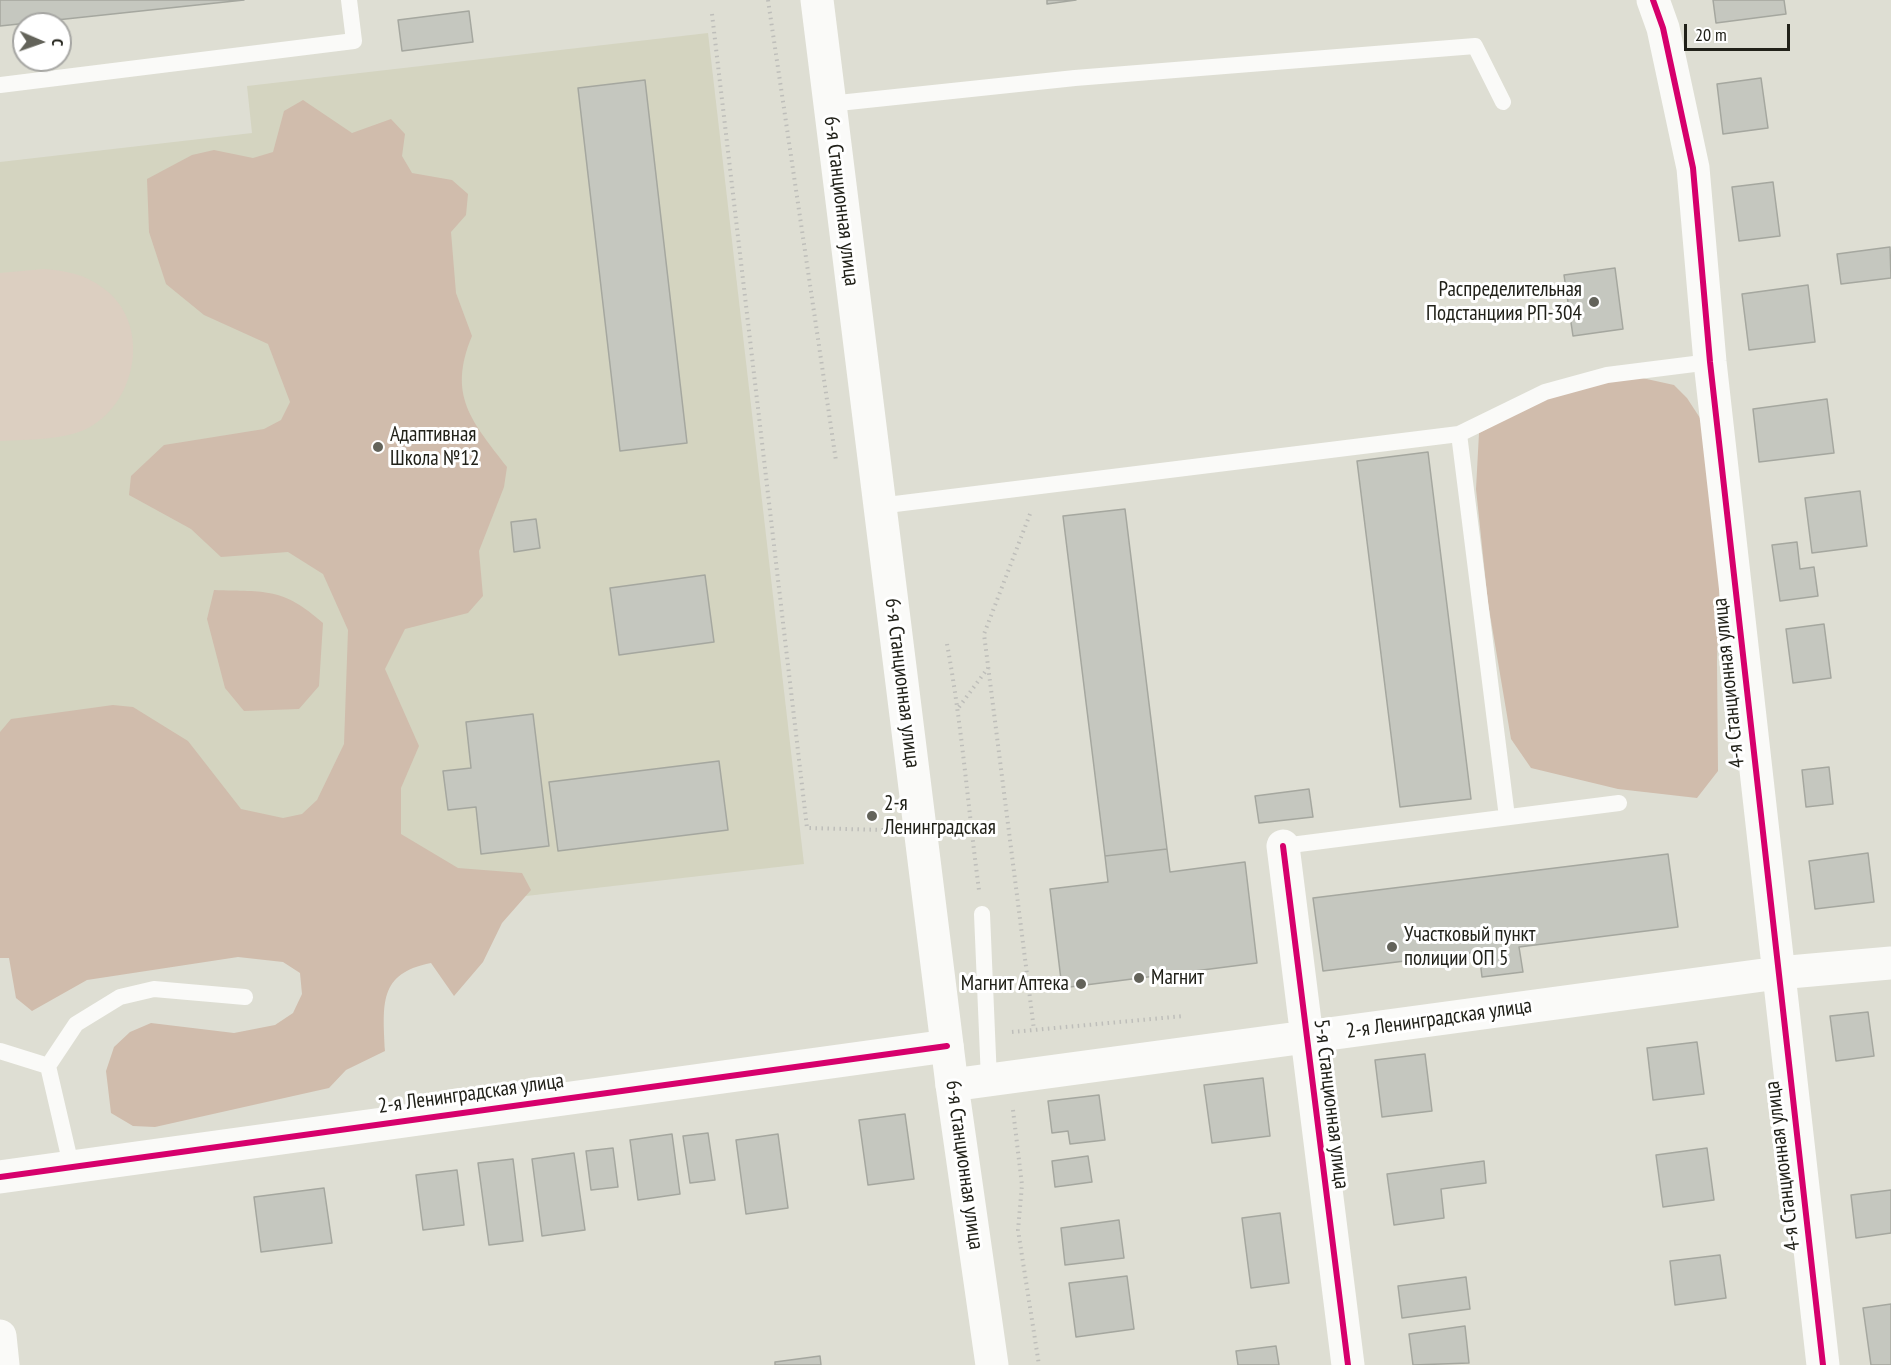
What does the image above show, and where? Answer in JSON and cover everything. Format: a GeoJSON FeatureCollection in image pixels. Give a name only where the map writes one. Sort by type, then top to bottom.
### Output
{"type":"FeatureCollection","features":[{"type":"Feature","properties":{"kind":"street","name":"6-я Станционная улица"},"geometry":{"type":"LineString","coordinates":[[816,0],[952,1085],[992,1365]]}},
{"type":"Feature","properties":{"kind":"street","name":"4-я Станционная улица"},"geometry":{"type":"LineString","coordinates":[[1653,0],[1663,28],[1693,168],[1710,362],[1822,1365]]}},
{"type":"Feature","properties":{"kind":"street","name":"5-я Станционная улица"},"geometry":{"type":"LineString","coordinates":[[1283,846],[1348,1365]]}},
{"type":"Feature","properties":{"kind":"street","name":"2-я Ленинградская улица"},"geometry":{"type":"LineString","coordinates":[[952,1085],[1778,973],[1891,963]]}},
{"type":"Feature","properties":{"kind":"street","name":"2-я Ленинградская улица"},"geometry":{"type":"LineString","coordinates":[[0,1177],[947,1046]]}},
{"type":"Feature","properties":{"kind":"street"},"geometry":{"type":"LineString","coordinates":[[0,1336],[3,1365]]}},
{"type":"Feature","properties":{"kind":"lane"},"geometry":{"type":"LineString","coordinates":[[0,85],[354,41],[349,0]]}},
{"type":"Feature","properties":{"kind":"lane"},"geometry":{"type":"LineString","coordinates":[[829,104],[1075,78],[1475,46],[1503,102]]}},
{"type":"Feature","properties":{"kind":"lane"},"geometry":{"type":"LineString","coordinates":[[879,506],[1459,434],[1545,392],[1607,375],[1710,362]]}},
{"type":"Feature","properties":{"kind":"lane"},"geometry":{"type":"LineString","coordinates":[[1459,434],[1507,817]]}},
{"type":"Feature","properties":{"kind":"lane"},"geometry":{"type":"LineString","coordinates":[[1283,846],[1619,803]]}},
{"type":"Feature","properties":{"kind":"lane"},"geometry":{"type":"LineString","coordinates":[[982,914],[987,1034],[999,1079]]}},
{"type":"Feature","properties":{"kind":"lane"},"geometry":{"type":"LineString","coordinates":[[71,1166],[48,1066],[76,1024],[120,997],[154,989],[245,997]]}},
{"type":"Feature","properties":{"kind":"lane"},"geometry":{"type":"LineString","coordinates":[[0,1051],[48,1066]]}},
{"type":"Feature","properties":{"kind":"path"},"geometry":{"type":"LineString","coordinates":[[768,0],[837,465]]}},
{"type":"Feature","properties":{"kind":"path"},"geometry":{"type":"LineString","coordinates":[[712,15],[807,828],[888,830],[887,819]]}},
{"type":"Feature","properties":{"kind":"path"},"geometry":{"type":"LineString","coordinates":[[1034,1030],[984,634],[1041,486]]}},
{"type":"Feature","properties":{"kind":"path"},"geometry":{"type":"LineString","coordinates":[[947,644],[959,707],[963,768],[982,914]]}},
{"type":"Feature","properties":{"kind":"path"},"geometry":{"type":"LineString","coordinates":[[959,707],[988,667]]}},
{"type":"Feature","properties":{"kind":"path"},"geometry":{"type":"LineString","coordinates":[[987,1034],[1195,1015]]}},
{"type":"Feature","properties":{"kind":"path"},"geometry":{"type":"LineString","coordinates":[[999,1079],[1022,1185],[1018,1230],[1039,1365]]}},
{"type":"Feature","properties":{"kind":"shaded area","name":"Адаптивная Школа №12"},"geometry":{"type":"Polygon","coordinates":[[[708,33],[804,864],[101,945],[0,740],[0,162],[252,133],[247,86],[708,33]]]}},
{"type":"Feature","properties":{"kind":"shaded area"},"geometry":{"type":"Polygon","coordinates":[[[303,100],[352,133],[391,119],[405,134],[402,156],[412,173],[452,180],[468,194],[466,215],[451,232],[456,293],[472,336],[462,375],[463,392],[474,421],[507,467],[504,487],[479,551],[483,596],[468,613],[405,629],[385,669],[419,746],[401,788],[401,834],[458,868],[522,873],[531,890],[502,923],[483,962],[454,996],[431,963],[401,974],[387,994],[384,1019],[385,1051],[346,1070],[329,1088],[155,1127],[133,1126],[111,1113],[106,1071],[114,1047],[130,1032],[151,1023],[234,1033],[275,1025],[293,1013],[302,994],[300,973],[283,962],[238,957],[87,980],[32,1011],[16,998],[9,958],[0,958],[0,732],[11,719],[113,705],[133,707],[188,741],[241,809],[283,818],[302,814],[317,800],[344,744],[348,630],[323,574],[288,552],[221,557],[191,529],[129,495],[131,476],[164,445],[264,429],[281,420],[290,402],[268,344],[204,315],[166,284],[149,232],[147,179],[192,155],[214,150],[253,158],[273,152],[284,111],[303,100]]]}},
{"type":"Feature","properties":{"kind":"shaded area"},"geometry":{"type":"Polygon","coordinates":[[[44,269],[68,272],[89,279],[103,288],[118,303],[128,320],[133,340],[128,380],[119,399],[106,415],[80,432],[58,437],[0,441],[0,273],[44,269]]]}},
{"type":"Feature","properties":{"kind":"shaded area"},"geometry":{"type":"Polygon","coordinates":[[[1633,376],[1674,385],[1687,398],[1700,418],[1721,531],[1717,661],[1718,771],[1697,798],[1618,789],[1531,768],[1511,739],[1488,603],[1476,489],[1479,433],[1546,398],[1633,376]]]}},
{"type":"Feature","properties":{"kind":"shaded area"},"geometry":{"type":"Polygon","coordinates":[[[214,590],[261,592],[284,597],[309,611],[323,623],[319,686],[299,709],[244,711],[225,688],[207,619],[214,590]]]}},
{"type":"Feature","properties":{"kind":"building"},"geometry":{"type":"Polygon","coordinates":[[[0,0],[244,0],[72,18],[72,12],[12,12],[12,25],[0,26],[0,0]]]}},
{"type":"Feature","properties":{"kind":"building"},"geometry":{"type":"Polygon","coordinates":[[[1047,0],[1076,0],[1047,4],[1047,0]]]}},
{"type":"Feature","properties":{"kind":"building"},"geometry":{"type":"Polygon","coordinates":[[[1713,0],[1784,0],[1786,14],[1716,23],[1713,0]]]}},
{"type":"Feature","properties":{"kind":"building"},"geometry":{"type":"Polygon","coordinates":[[[469,11],[473,42],[402,51],[398,20],[469,11]]]}},
{"type":"Feature","properties":{"kind":"building"},"geometry":{"type":"Polygon","coordinates":[[[1761,78],[1768,128],[1723,134],[1717,84],[1761,78]]]}},
{"type":"Feature","properties":{"kind":"building"},"geometry":{"type":"Polygon","coordinates":[[[645,80],[687,443],[620,451],[578,88],[645,80]]]}},
{"type":"Feature","properties":{"kind":"building"},"geometry":{"type":"Polygon","coordinates":[[[1773,182],[1780,236],[1739,241],[1732,187],[1773,182]]]}},
{"type":"Feature","properties":{"kind":"building"},"geometry":{"type":"Polygon","coordinates":[[[1890,247],[1891,278],[1841,284],[1837,254],[1890,247]]]}},
{"type":"Feature","properties":{"kind":"building","name":"Распределительная Подстанциия РП-304"},"geometry":{"type":"Polygon","coordinates":[[[1615,268],[1623,329],[1573,336],[1564,275],[1615,268]]]}},
{"type":"Feature","properties":{"kind":"building"},"geometry":{"type":"Polygon","coordinates":[[[1808,285],[1815,342],[1749,350],[1742,294],[1808,285]]]}},
{"type":"Feature","properties":{"kind":"building"},"geometry":{"type":"Polygon","coordinates":[[[1827,399],[1834,453],[1759,462],[1753,409],[1827,399]]]}},
{"type":"Feature","properties":{"kind":"building"},"geometry":{"type":"Polygon","coordinates":[[[1428,452],[1471,799],[1400,807],[1357,461],[1428,452]]]}},
{"type":"Feature","properties":{"kind":"building"},"geometry":{"type":"Polygon","coordinates":[[[1860,491],[1867,546],[1812,553],[1805,498],[1860,491]]]}},
{"type":"Feature","properties":{"kind":"building"},"geometry":{"type":"Polygon","coordinates":[[[1125,509],[1167,849],[1105,856],[1063,516],[1125,509]]]}},
{"type":"Feature","properties":{"kind":"building"},"geometry":{"type":"Polygon","coordinates":[[[536,519],[540,548],[514,552],[511,522],[536,519]]]}},
{"type":"Feature","properties":{"kind":"building"},"geometry":{"type":"Polygon","coordinates":[[[1797,542],[1800,569],[1814,567],[1818,596],[1780,601],[1772,545],[1797,542]]]}},
{"type":"Feature","properties":{"kind":"building"},"geometry":{"type":"Polygon","coordinates":[[[705,575],[714,642],[619,655],[610,588],[705,575]]]}},
{"type":"Feature","properties":{"kind":"building"},"geometry":{"type":"Polygon","coordinates":[[[1824,624],[1831,678],[1793,683],[1786,629],[1824,624]]]}},
{"type":"Feature","properties":{"kind":"building"},"geometry":{"type":"Polygon","coordinates":[[[533,714],[549,846],[481,854],[476,807],[448,810],[443,771],[471,768],[466,722],[533,714]]]}},
{"type":"Feature","properties":{"kind":"building"},"geometry":{"type":"Polygon","coordinates":[[[719,761],[728,830],[558,851],[549,782],[719,761]]]}},
{"type":"Feature","properties":{"kind":"building"},"geometry":{"type":"Polygon","coordinates":[[[1829,767],[1833,804],[1806,807],[1802,770],[1829,767]]]}},
{"type":"Feature","properties":{"kind":"building"},"geometry":{"type":"Polygon","coordinates":[[[1309,789],[1313,817],[1259,823],[1255,796],[1309,789]]]}},
{"type":"Feature","properties":{"kind":"building"},"geometry":{"type":"Polygon","coordinates":[[[1167,849],[1170,872],[1245,862],[1257,963],[1062,988],[1050,889],[1108,882],[1105,856],[1167,849]]]}},
{"type":"Feature","properties":{"kind":"building"},"geometry":{"type":"Polygon","coordinates":[[[1868,853],[1874,902],[1815,909],[1809,861],[1868,853]]]}},
{"type":"Feature","properties":{"kind":"building"},"geometry":{"type":"Polygon","coordinates":[[[1668,854],[1678,927],[1519,947],[1523,972],[1482,977],[1479,952],[1323,971],[1313,898],[1668,854]]]}},
{"type":"Feature","properties":{"kind":"building"},"geometry":{"type":"Polygon","coordinates":[[[1868,1012],[1874,1056],[1836,1061],[1830,1016],[1868,1012]]]}},
{"type":"Feature","properties":{"kind":"building"},"geometry":{"type":"Polygon","coordinates":[[[1697,1042],[1704,1094],[1653,1100],[1647,1048],[1697,1042]]]}},
{"type":"Feature","properties":{"kind":"building"},"geometry":{"type":"Polygon","coordinates":[[[1425,1054],[1432,1111],[1382,1117],[1375,1060],[1425,1054]]]}},
{"type":"Feature","properties":{"kind":"building"},"geometry":{"type":"Polygon","coordinates":[[[1263,1078],[1270,1136],[1212,1143],[1204,1085],[1263,1078]]]}},
{"type":"Feature","properties":{"kind":"building"},"geometry":{"type":"Polygon","coordinates":[[[1099,1095],[1105,1140],[1070,1144],[1068,1131],[1052,1133],[1048,1101],[1099,1095]]]}},
{"type":"Feature","properties":{"kind":"building"},"geometry":{"type":"Polygon","coordinates":[[[905,1114],[914,1179],[868,1185],[859,1120],[905,1114]]]}},
{"type":"Feature","properties":{"kind":"building"},"geometry":{"type":"Polygon","coordinates":[[[708,1133],[715,1180],[690,1183],[683,1136],[708,1133]]]}},
{"type":"Feature","properties":{"kind":"building"},"geometry":{"type":"Polygon","coordinates":[[[672,1134],[680,1194],[638,1200],[630,1140],[672,1134]]]}},
{"type":"Feature","properties":{"kind":"building"},"geometry":{"type":"Polygon","coordinates":[[[778,1134],[788,1208],[746,1214],[736,1140],[778,1134]]]}},
{"type":"Feature","properties":{"kind":"building"},"geometry":{"type":"Polygon","coordinates":[[[613,1148],[618,1187],[591,1190],[586,1151],[613,1148]]]}},
{"type":"Feature","properties":{"kind":"building"},"geometry":{"type":"Polygon","coordinates":[[[1707,1148],[1714,1200],[1663,1207],[1656,1155],[1707,1148]]]}},
{"type":"Feature","properties":{"kind":"building"},"geometry":{"type":"Polygon","coordinates":[[[574,1153],[585,1230],[542,1236],[532,1159],[574,1153]]]}},
{"type":"Feature","properties":{"kind":"building"},"geometry":{"type":"Polygon","coordinates":[[[1088,1156],[1092,1182],[1055,1187],[1052,1161],[1088,1156]]]}},
{"type":"Feature","properties":{"kind":"building"},"geometry":{"type":"Polygon","coordinates":[[[513,1159],[523,1241],[489,1245],[478,1163],[513,1159]]]}},
{"type":"Feature","properties":{"kind":"building"},"geometry":{"type":"Polygon","coordinates":[[[1484,1161],[1486,1183],[1441,1189],[1444,1218],[1394,1225],[1387,1174],[1484,1161]]]}},
{"type":"Feature","properties":{"kind":"building"},"geometry":{"type":"Polygon","coordinates":[[[457,1170],[464,1225],[423,1230],[416,1175],[457,1170]]]}},
{"type":"Feature","properties":{"kind":"building"},"geometry":{"type":"Polygon","coordinates":[[[324,1188],[332,1243],[261,1252],[254,1197],[324,1188]]]}},
{"type":"Feature","properties":{"kind":"building"},"geometry":{"type":"Polygon","coordinates":[[[1891,1190],[1891,1233],[1856,1238],[1851,1195],[1891,1190]]]}},
{"type":"Feature","properties":{"kind":"building"},"geometry":{"type":"Polygon","coordinates":[[[1280,1213],[1289,1283],[1251,1288],[1242,1218],[1280,1213]]]}},
{"type":"Feature","properties":{"kind":"building"},"geometry":{"type":"Polygon","coordinates":[[[1119,1220],[1124,1258],[1065,1265],[1061,1228],[1119,1220]]]}},
{"type":"Feature","properties":{"kind":"building"},"geometry":{"type":"Polygon","coordinates":[[[1720,1255],[1726,1298],[1675,1305],[1670,1261],[1720,1255]]]}},
{"type":"Feature","properties":{"kind":"building"},"geometry":{"type":"Polygon","coordinates":[[[1127,1276],[1134,1329],[1076,1337],[1069,1283],[1127,1276]]]}},
{"type":"Feature","properties":{"kind":"building"},"geometry":{"type":"Polygon","coordinates":[[[1466,1277],[1470,1309],[1402,1318],[1398,1286],[1466,1277]]]}},
{"type":"Feature","properties":{"kind":"building"},"geometry":{"type":"Polygon","coordinates":[[[1891,1304],[1891,1365],[1871,1365],[1863,1308],[1891,1304]]]}},
{"type":"Feature","properties":{"kind":"building"},"geometry":{"type":"Polygon","coordinates":[[[1465,1326],[1469,1363],[1413,1365],[1409,1334],[1465,1326]]]}},
{"type":"Feature","properties":{"kind":"building"},"geometry":{"type":"Polygon","coordinates":[[[1276,1346],[1279,1365],[1238,1365],[1236,1351],[1276,1346]]]}},
{"type":"Feature","properties":{"kind":"building"},"geometry":{"type":"Polygon","coordinates":[[[820,1356],[821,1365],[775,1365],[775,1362],[820,1356]]]}},
{"type":"Feature","properties":{"kind":"cycle path"},"geometry":{"type":"LineString","coordinates":[[1653,0],[1663,28],[1693,168],[1710,362],[1823,1365]]}},
{"type":"Feature","properties":{"kind":"cycle path"},"geometry":{"type":"LineString","coordinates":[[1283,846],[1348,1365]]}},
{"type":"Feature","properties":{"kind":"cycle path"},"geometry":{"type":"LineString","coordinates":[[0,1177],[947,1046]]}},
{"type":"Feature","properties":{"kind":"place","name":"Распределительная Подстанциия РП-304"},"geometry":{"type":"Point","coordinates":[1594,302]}},
{"type":"Feature","properties":{"kind":"place","name":"Адаптивная Школа №12"},"geometry":{"type":"Point","coordinates":[378,447]}},
{"type":"Feature","properties":{"kind":"place","name":"2-я Ленинградская"},"geometry":{"type":"Point","coordinates":[872,816]}},
{"type":"Feature","properties":{"kind":"place","name":"Участковый пункт полиции ОП 5"},"geometry":{"type":"Point","coordinates":[1392,947]}},
{"type":"Feature","properties":{"kind":"place","name":"Магнит"},"geometry":{"type":"Point","coordinates":[1139,978]}},
{"type":"Feature","properties":{"kind":"place","name":"Магнит Аптека"},"geometry":{"type":"Point","coordinates":[1081,984]}}]}
